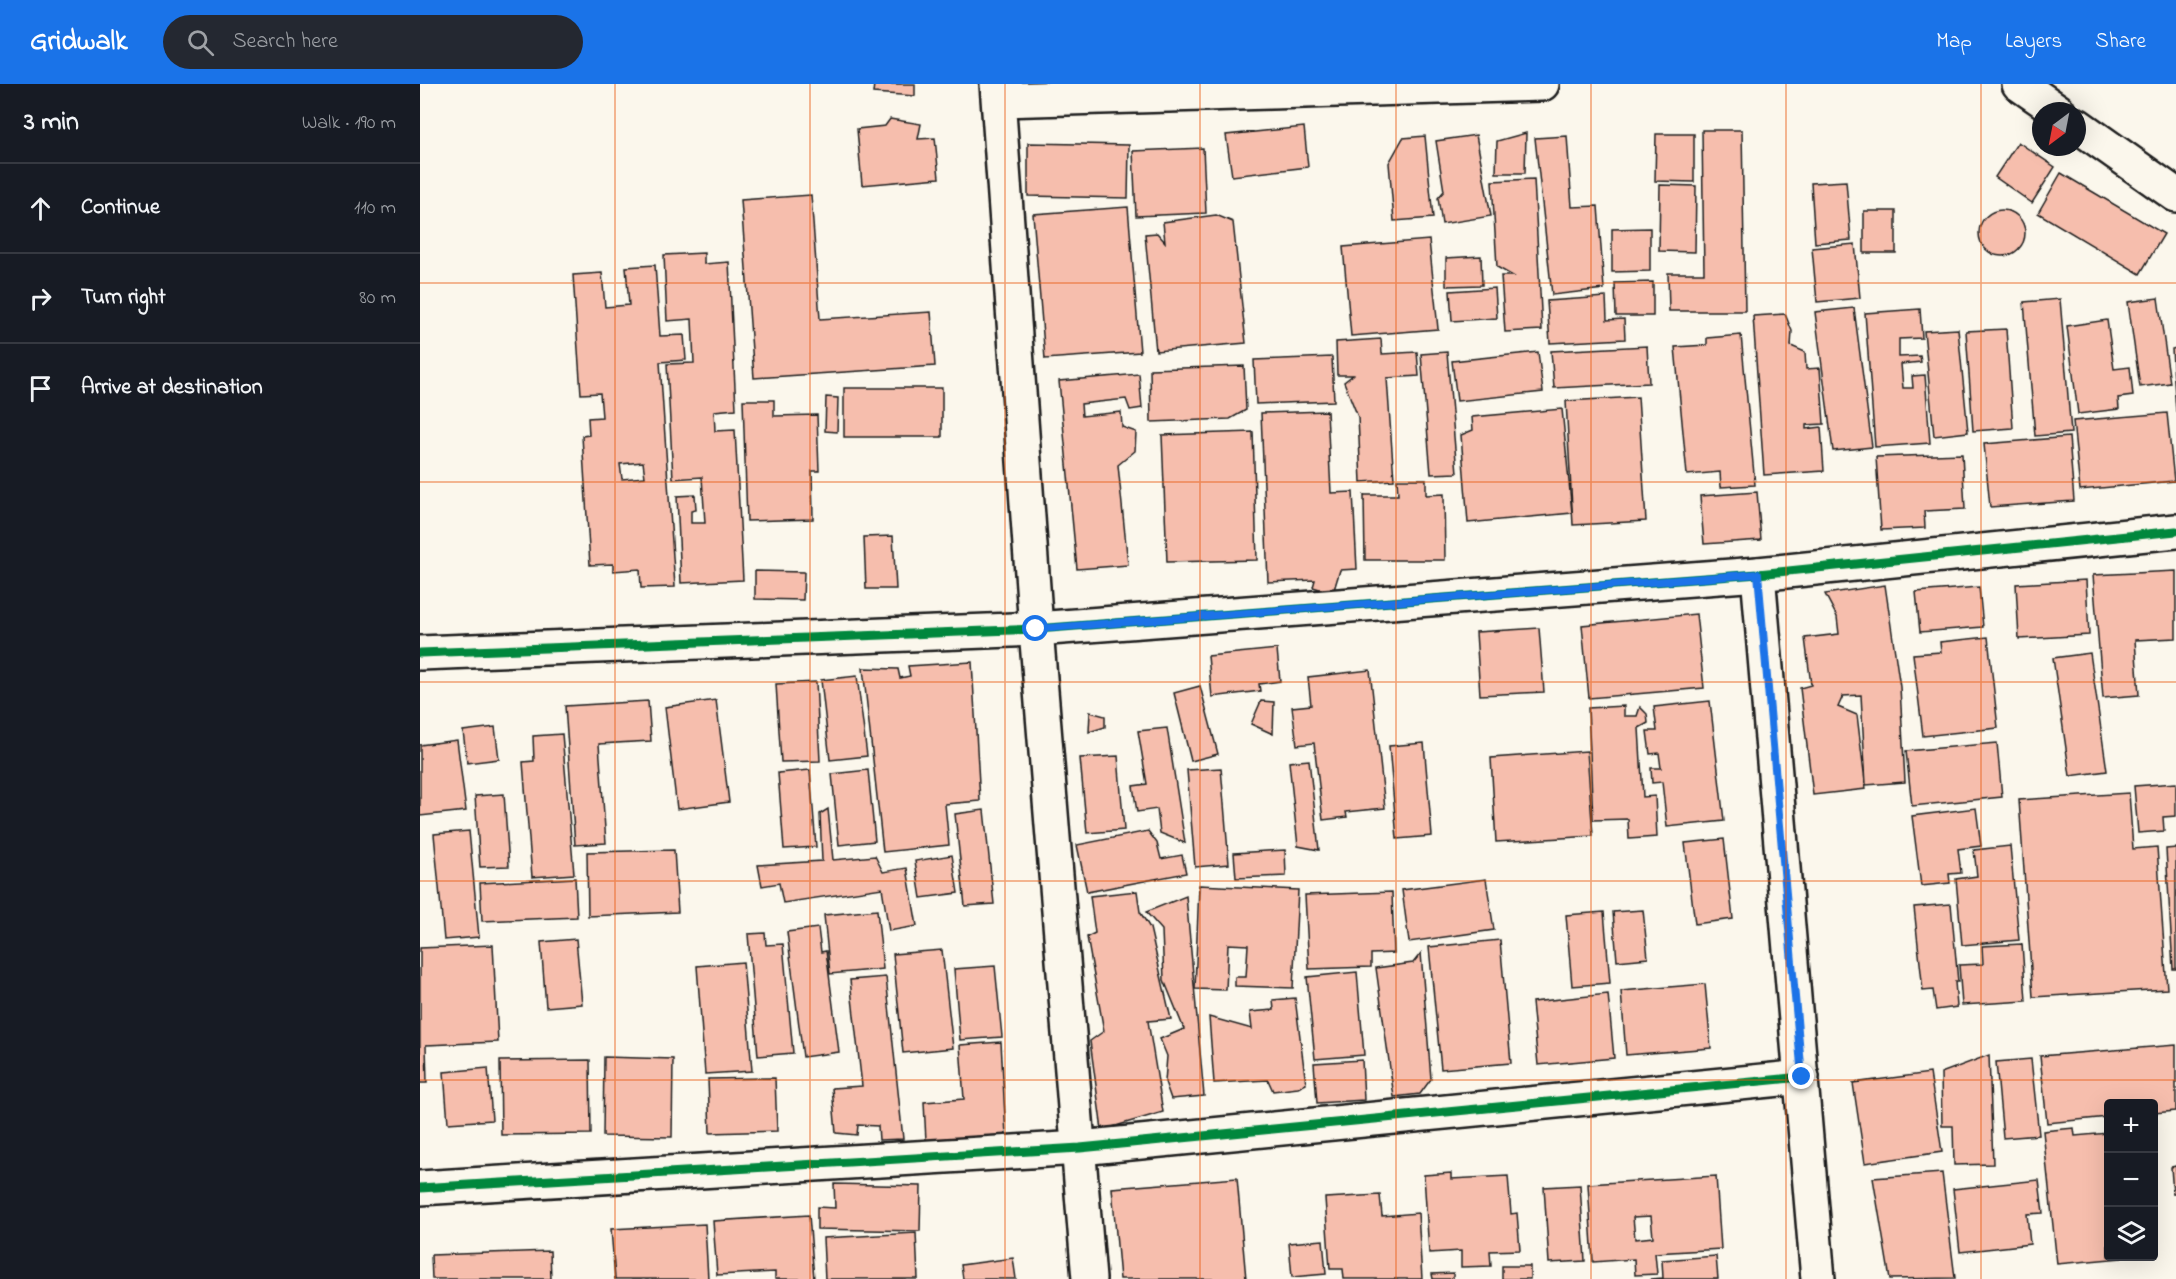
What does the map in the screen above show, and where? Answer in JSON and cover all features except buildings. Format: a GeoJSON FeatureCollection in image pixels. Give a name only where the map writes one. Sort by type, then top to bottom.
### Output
{"type":"FeatureCollection","features":[{"type":"Feature","properties":{"kind":"street"},"geometry":{"type":"LineString","coordinates":[[1089,1279],[1036,629],[998,92],[1542,84]]}},
{"type":"Feature","properties":{"kind":"street"},"geometry":{"type":"LineString","coordinates":[[2019,84],[2045,102]]}},
{"type":"Feature","properties":{"kind":"street"},"geometry":{"type":"LineString","coordinates":[[2086,131],[2176,195]]}},
{"type":"Feature","properties":{"kind":"street"},"geometry":{"type":"LineString","coordinates":[[420,653],[1036,629],[1758,574],[2176,531]]}},
{"type":"Feature","properties":{"kind":"street"},"geometry":{"type":"LineString","coordinates":[[1758,574],[1818,1279]]}},
{"type":"Feature","properties":{"kind":"street"},"geometry":{"type":"LineString","coordinates":[[420,1188],[1080,1148],[1802,1077]]}},
{"type":"Feature","properties":{"kind":"cycle path"},"geometry":{"type":"LineString","coordinates":[[420,653],[1036,629],[1758,574],[2176,531]]}},
{"type":"Feature","properties":{"kind":"cycle path"},"geometry":{"type":"LineString","coordinates":[[420,1188],[1080,1148],[1802,1077]]}},
{"type":"Feature","properties":{"kind":"route"},"geometry":{"type":"LineString","coordinates":[[1036,629],[1758,574],[1802,1077]]}}]}
